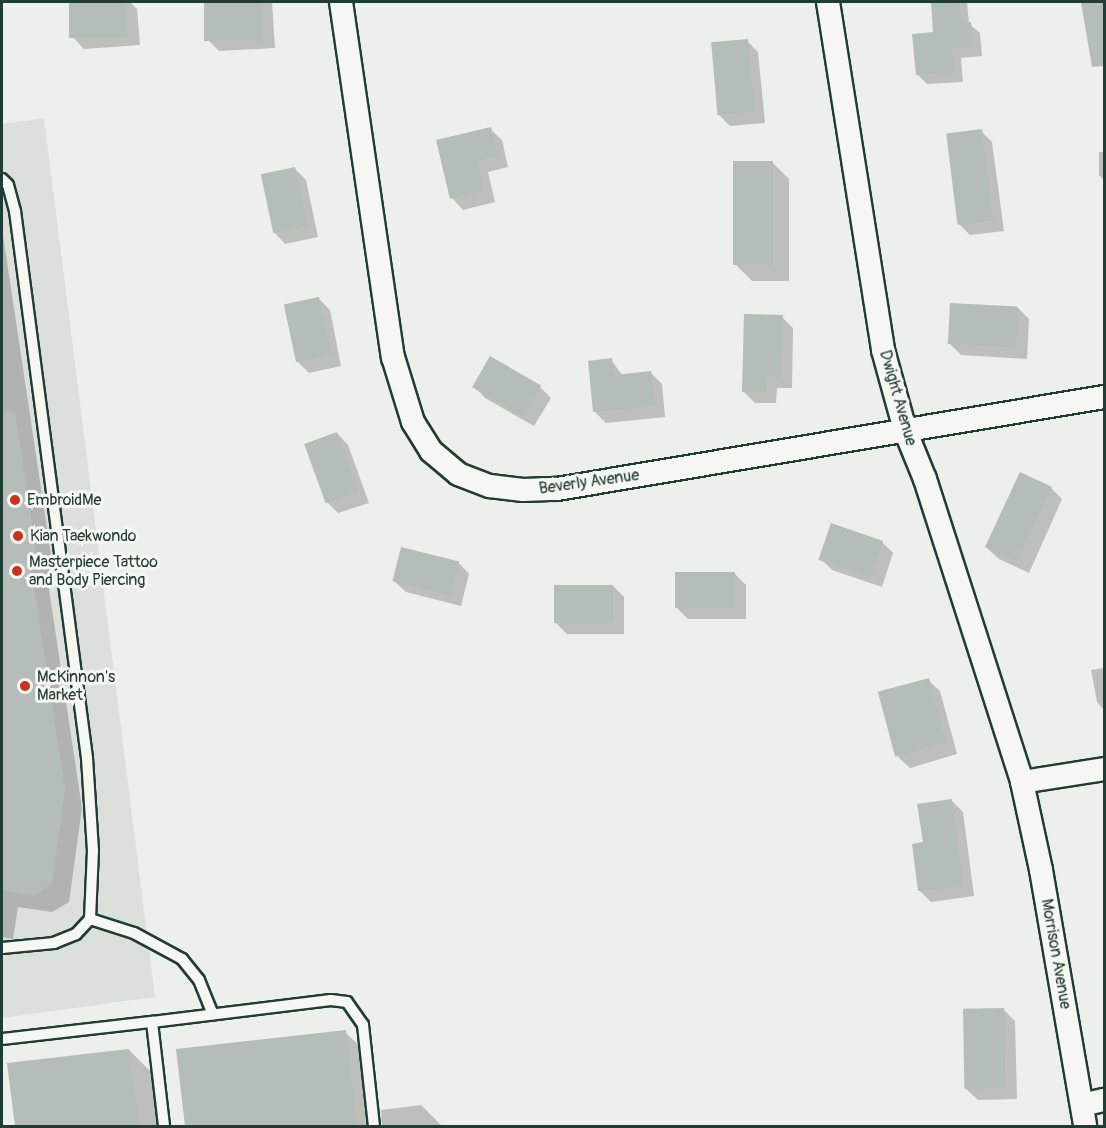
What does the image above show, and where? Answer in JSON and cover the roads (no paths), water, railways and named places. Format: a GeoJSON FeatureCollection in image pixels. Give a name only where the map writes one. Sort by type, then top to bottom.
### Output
{"type":"FeatureCollection","features":[{"type":"Feature","properties":{"kind":"street","name":"Beverly Avenue"},"geometry":{"type":"LineString","coordinates":[[341,2],[399,379],[412,422],[431,451],[458,474],[490,486],[523,490],[557,489],[1104,397]]}},
{"type":"Feature","properties":{"kind":"street","name":"Dwight Avenue"},"geometry":{"type":"LineString","coordinates":[[828,2],[884,350],[905,430],[928,490],[1022,782]]}},
{"type":"Feature","properties":{"kind":"street"},"geometry":{"type":"LineString","coordinates":[[1022,782],[1104,769]]}},
{"type":"Feature","properties":{"kind":"street","name":"Morrison Avenue"},"geometry":{"type":"LineString","coordinates":[[1022,782],[1083,1116]]}},
{"type":"Feature","properties":{"kind":"street"},"geometry":{"type":"LineString","coordinates":[[1083,1116],[1104,1100]]}},
{"type":"Feature","properties":{"kind":"lane"},"geometry":{"type":"LineString","coordinates":[[2,179],[8,185],[15,211],[87,758],[93,850],[90,919],[76,934],[54,942],[2,948]]}},
{"type":"Feature","properties":{"kind":"lane"},"geometry":{"type":"LineString","coordinates":[[90,919],[134,933],[182,959],[199,980],[213,1014]]}},
{"type":"Feature","properties":{"kind":"lane"},"geometry":{"type":"LineString","coordinates":[[2,1039],[331,1000],[347,1002],[363,1025],[374,1126]]}},
{"type":"Feature","properties":{"kind":"lane"},"geometry":{"type":"LineString","coordinates":[[152,1022],[164,1126]]}},
{"type":"Feature","properties":{"kind":"place","name":"EmbroidMe"},"geometry":{"type":"Point","coordinates":[15,500]}},
{"type":"Feature","properties":{"kind":"place","name":"Kian Taekwondo"},"geometry":{"type":"Point","coordinates":[18,536]}},
{"type":"Feature","properties":{"kind":"place","name":"Masterpiece Tattoo and Body Piercing"},"geometry":{"type":"Point","coordinates":[17,571]}},
{"type":"Feature","properties":{"kind":"place","name":"McKinnon's Market"},"geometry":{"type":"Point","coordinates":[25,686]}}]}
